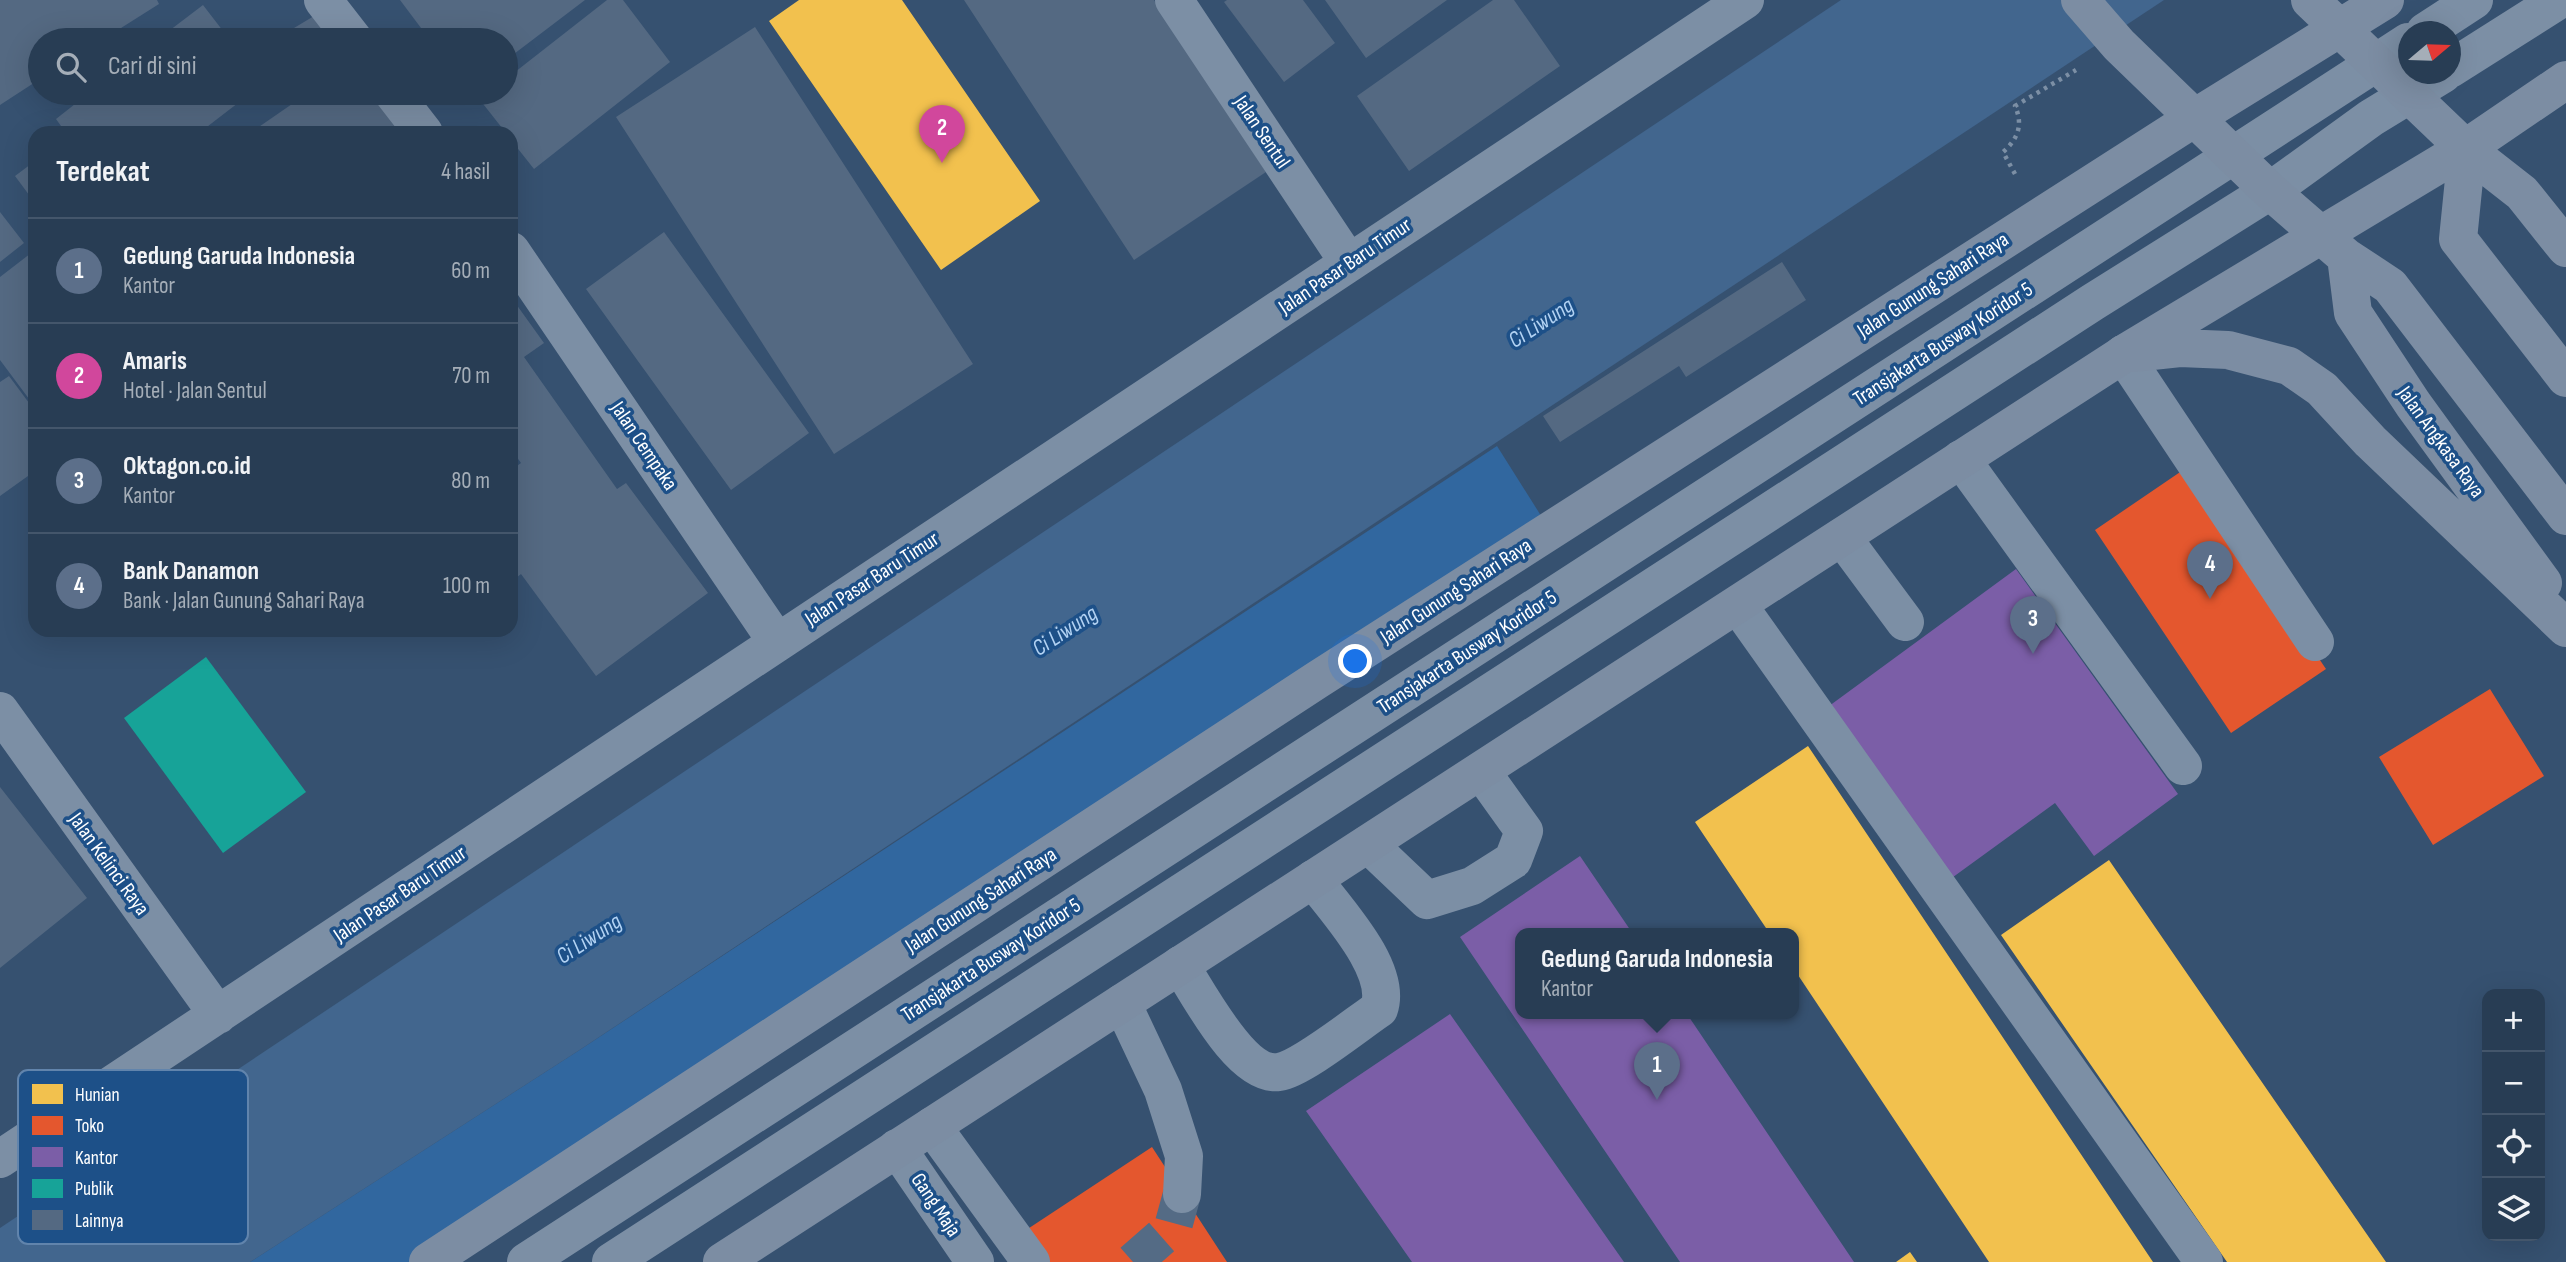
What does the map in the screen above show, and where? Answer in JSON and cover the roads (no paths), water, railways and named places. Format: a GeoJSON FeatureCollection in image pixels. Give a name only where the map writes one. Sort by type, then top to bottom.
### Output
{"type":"FeatureCollection","features":[{"type":"Feature","properties":{"kind":"main road"},"geometry":{"type":"LineString","coordinates":[[2080,0],[2116,41],[2270,191],[2333,246],[2390,286],[2566,516]]}},
{"type":"Feature","properties":{"kind":"main road"},"geometry":{"type":"LineString","coordinates":[[2310,0],[2466,149],[2522,193],[2566,248]]}},
{"type":"Feature","properties":{"kind":"main road","name":"Jalan Gunung Sahari Raya"},"geometry":{"type":"LineString","coordinates":[[428,1262],[1317,680],[2196,117],[2385,0]]}},
{"type":"Feature","properties":{"kind":"main road"},"geometry":{"type":"LineString","coordinates":[[722,1262],[2123,354],[2333,246],[2566,80]]}},
{"type":"Feature","properties":{"kind":"main road"},"geometry":{"type":"LineString","coordinates":[[2466,149],[2458,239],[2566,378]]}},
{"type":"Feature","properties":{"kind":"main road","name":"Jalan Angkasa Raya"},"geometry":{"type":"LineString","coordinates":[[2333,246],[2353,313],[2413,404],[2566,614]]}},
{"type":"Feature","properties":{"kind":"main road"},"geometry":{"type":"LineString","coordinates":[[2123,354],[2180,348],[2228,350],[2289,366],[2322,389],[2370,441],[2566,628]]}},
{"type":"Feature","properties":{"kind":"street"},"geometry":{"type":"LineString","coordinates":[[323,0],[345,28]]}},
{"type":"Feature","properties":{"kind":"street","name":"Jalan Sentul"},"geometry":{"type":"LineString","coordinates":[[1174,0],[1349,264]]}},
{"type":"Feature","properties":{"kind":"street","name":"Jalan Pasar Baru Timur"},"geometry":{"type":"LineString","coordinates":[[136,1070],[1745,0]]}},
{"type":"Feature","properties":{"kind":"street"},"geometry":{"type":"LineString","coordinates":[[2461,62],[2559,0]]}},
{"type":"Feature","properties":{"kind":"street","name":"Transjakarta Busway Koridor 5"},"geometry":{"type":"LineString","coordinates":[[526,1262],[2398,50]]}},
{"type":"Feature","properties":{"kind":"street"},"geometry":{"type":"LineString","coordinates":[[611,1262],[2093,302],[2270,191],[2371,118],[2426,84]]}},
{"type":"Feature","properties":{"kind":"street"},"geometry":{"type":"LineString","coordinates":[[402,105],[419,126]]}},
{"type":"Feature","properties":{"kind":"street","name":"Jalan Cempaka"},"geometry":{"type":"LineString","coordinates":[[518,261],[777,642]]}},
{"type":"Feature","properties":{"kind":"street"},"geometry":{"type":"LineString","coordinates":[[2123,354],[2315,642]]}},
{"type":"Feature","properties":{"kind":"street"},"geometry":{"type":"LineString","coordinates":[[1961,459],[2183,766]]}},
{"type":"Feature","properties":{"kind":"street"},"geometry":{"type":"LineString","coordinates":[[1842,537],[1905,622]]}},
{"type":"Feature","properties":{"kind":"street"},"geometry":{"type":"LineString","coordinates":[[1738,605],[2204,1262]]}},
{"type":"Feature","properties":{"kind":"street","name":"Jalan Kelinci Raya"},"geometry":{"type":"LineString","coordinates":[[2,718],[218,1016]]}},
{"type":"Feature","properties":{"kind":"street"},"geometry":{"type":"LineString","coordinates":[[1368,844],[1427,900],[1472,886],[1513,860],[1524,831],[1481,771]]}},
{"type":"Feature","properties":{"kind":"street"},"geometry":{"type":"LineString","coordinates":[[1180,965],[1234,1049],[1264,1070],[1278,1073],[1295,1065],[1379,1009],[1381,1003],[1378,976],[1367,952],[1313,879]]}},
{"type":"Feature","properties":{"kind":"street"},"geometry":{"type":"LineString","coordinates":[[1122,1003],[1163,1090],[1184,1156],[1182,1194]]}},
{"type":"Feature","properties":{"kind":"street"},"geometry":{"type":"LineString","coordinates":[[932,1126],[1031,1262]]}},
{"type":"Feature","properties":{"kind":"street","name":"Jalan Pasar Baru Timur"},"geometry":{"type":"LineString","coordinates":[[0,1159],[18,1147]]}},
{"type":"Feature","properties":{"kind":"street","name":"Gang Maja"},"geometry":{"type":"LineString","coordinates":[[897,1148],[975,1262]]}},
{"type":"Feature","properties":{"kind":"water","name":"Ci Liwung"},"geometry":{"type":"Polygon","coordinates":[[[1841,0],[2164,0],[578,1051],[250,1262],[0,1262],[0,1228],[18,1216],[18,1244],[248,1244],[248,1070],[237,1070],[1841,0]]]}},
{"type":"Feature","properties":{"kind":"tunnel"},"geometry":{"type":"LineString","coordinates":[[1133,1262],[1173,1227],[1182,1194]]}},
{"type":"Feature","properties":{"kind":"place","name":"Amaris"},"geometry":{"type":"Point","coordinates":[942,163]}},
{"type":"Feature","properties":{"kind":"place","name":"Bank Danamon"},"geometry":{"type":"Point","coordinates":[2210,599]}},
{"type":"Feature","properties":{"kind":"place","name":"Oktagon.co.id"},"geometry":{"type":"Point","coordinates":[2033,654]}},
{"type":"Feature","properties":{"kind":"place","name":"Gedung Garuda Indonesia"},"geometry":{"type":"Point","coordinates":[1657,1100]}}]}
